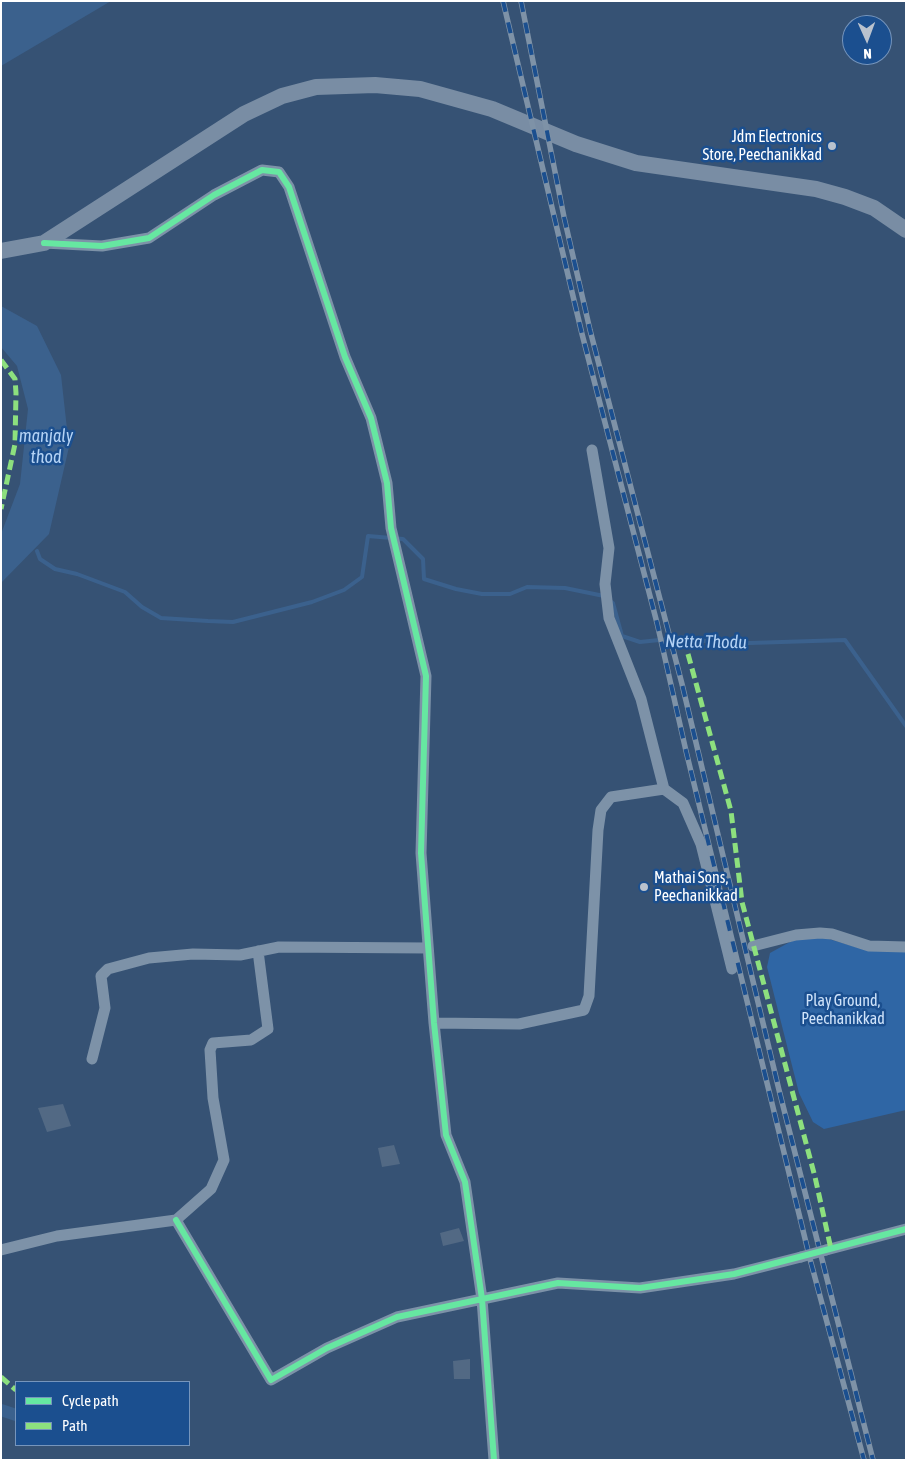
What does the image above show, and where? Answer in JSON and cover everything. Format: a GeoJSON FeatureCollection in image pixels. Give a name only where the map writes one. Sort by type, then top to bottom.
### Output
{"type":"FeatureCollection","features":[{"type":"Feature","properties":{"kind":"main road"},"geometry":{"type":"LineString","coordinates":[[1,251],[44,243],[244,114],[282,96],[316,87],[375,84],[420,89],[492,109],[576,144],[636,163],[816,189],[874,208],[906,230]]}},
{"type":"Feature","properties":{"kind":"street"},"geometry":{"type":"LineString","coordinates":[[44,243],[102,246],[149,238],[214,195],[262,170],[279,172],[288,187],[345,358],[371,418],[387,483],[392,530],[426,676],[421,853],[434,1023],[446,1135],[465,1182],[482,1299],[494,1460]]}},
{"type":"Feature","properties":{"kind":"street"},"geometry":{"type":"LineString","coordinates":[[592,450],[609,548],[605,584],[609,618],[641,699],[664,789],[683,803],[701,844],[732,970]]}},
{"type":"Feature","properties":{"kind":"street"},"geometry":{"type":"LineString","coordinates":[[434,1023],[519,1024],[584,1010],[589,996],[598,830],[601,810],[611,797],[664,789]]}},
{"type":"Feature","properties":{"kind":"street"},"geometry":{"type":"LineString","coordinates":[[753,946],[796,935],[820,933],[832,934],[869,946],[906,947]]}},
{"type":"Feature","properties":{"kind":"street"},"geometry":{"type":"LineString","coordinates":[[92,1059],[105,1008],[101,976],[108,969],[150,958],[193,954],[240,955],[279,947],[428,948]]}},
{"type":"Feature","properties":{"kind":"street"},"geometry":{"type":"LineString","coordinates":[[1,1250],[57,1236],[176,1220],[211,1189],[224,1160],[213,1098],[210,1050],[213,1043],[251,1040],[268,1029],[258,951]]}},
{"type":"Feature","properties":{"kind":"street"},"geometry":{"type":"LineString","coordinates":[[176,1220],[271,1380],[327,1348],[397,1317],[558,1283],[640,1288],[734,1274],[906,1229]]}},
{"type":"Feature","properties":{"kind":"green space","name":"Play Ground, Peechanikkad"},"geometry":{"type":"Polygon","coordinates":[[[799,937],[822,937],[866,950],[906,951],[906,1110],[824,1129],[813,1122],[799,1093],[767,967],[770,953],[799,937]]]}},
{"type":"Feature","properties":{"kind":"water"},"geometry":{"type":"Polygon","coordinates":[[[1,1],[111,1],[1,66],[1,1]]]}},
{"type":"Feature","properties":{"kind":"water","name":"manjaly thod"},"geometry":{"type":"Polygon","coordinates":[[[1,306],[37,326],[61,375],[69,447],[49,534],[1,583],[1,534],[20,484],[28,409],[17,366],[1,347],[1,306]]]}},
{"type":"Feature","properties":{"kind":"building"},"geometry":{"type":"Polygon","coordinates":[[[63,1104],[71,1126],[47,1132],[38,1108],[63,1104]]]}},
{"type":"Feature","properties":{"kind":"building"},"geometry":{"type":"Polygon","coordinates":[[[394,1145],[400,1164],[382,1167],[378,1148],[394,1145]]]}},
{"type":"Feature","properties":{"kind":"building"},"geometry":{"type":"Polygon","coordinates":[[[459,1228],[464,1241],[443,1246],[440,1233],[459,1228]]]}},
{"type":"Feature","properties":{"kind":"building"},"geometry":{"type":"Polygon","coordinates":[[[470,1359],[470,1379],[454,1379],[453,1361],[470,1359]]]}},
{"type":"Feature","properties":{"kind":"waterway"},"geometry":{"type":"LineString","coordinates":[[37,551],[40,559],[55,569],[77,574],[125,592],[142,607],[161,618],[233,622],[312,602],[344,590],[362,577],[368,536],[403,539],[423,559],[424,579],[456,589],[482,594],[510,594],[527,587],[565,588],[604,596]]}},
{"type":"Feature","properties":{"kind":"waterway","name":"Netta Thodu"},"geometry":{"type":"LineString","coordinates":[[609,600],[613,603],[622,636],[640,642],[688,637],[718,644],[845,640],[906,726]]}},
{"type":"Feature","properties":{"kind":"waterway"},"geometry":{"type":"LineString","coordinates":[[1,1410],[15,1415]]}},
{"type":"Feature","properties":{"kind":"railway"},"geometry":{"type":"LineString","coordinates":[[503,1],[582,334],[657,623],[686,751],[810,1259],[864,1460]]}},
{"type":"Feature","properties":{"kind":"railway"},"geometry":{"type":"LineString","coordinates":[[521,1],[564,217],[590,330],[682,684],[779,1090],[873,1460]]}},
{"type":"Feature","properties":{"kind":"marked path"},"geometry":{"type":"LineString","coordinates":[[1,360],[15,379],[16,393],[15,444],[1,509]]}},
{"type":"Feature","properties":{"kind":"marked path"},"geometry":{"type":"LineString","coordinates":[[688,654],[731,811],[742,902],[815,1177],[831,1249]]}},
{"type":"Feature","properties":{"kind":"marked path"},"geometry":{"type":"LineString","coordinates":[[1,1377],[15,1389]]}},
{"type":"Feature","properties":{"kind":"cycle path"},"geometry":{"type":"LineString","coordinates":[[44,243],[102,246],[149,238],[214,195],[262,170],[279,172],[289,187],[345,357],[371,418],[387,483],[391,528],[426,676],[421,853],[434,1023],[446,1135],[465,1182],[482,1299],[494,1460]]}},
{"type":"Feature","properties":{"kind":"cycle path"},"geometry":{"type":"LineString","coordinates":[[176,1220],[271,1380],[327,1348],[397,1317],[558,1283],[640,1288],[734,1274],[906,1229]]}},
{"type":"Feature","properties":{"kind":"place","name":"Jdm Electronics Store, Peechanikkad"},"geometry":{"type":"Point","coordinates":[832,146]}},
{"type":"Feature","properties":{"kind":"place","name":"Mathai Sons, Peechanikkad"},"geometry":{"type":"Point","coordinates":[644,887]}}]}
